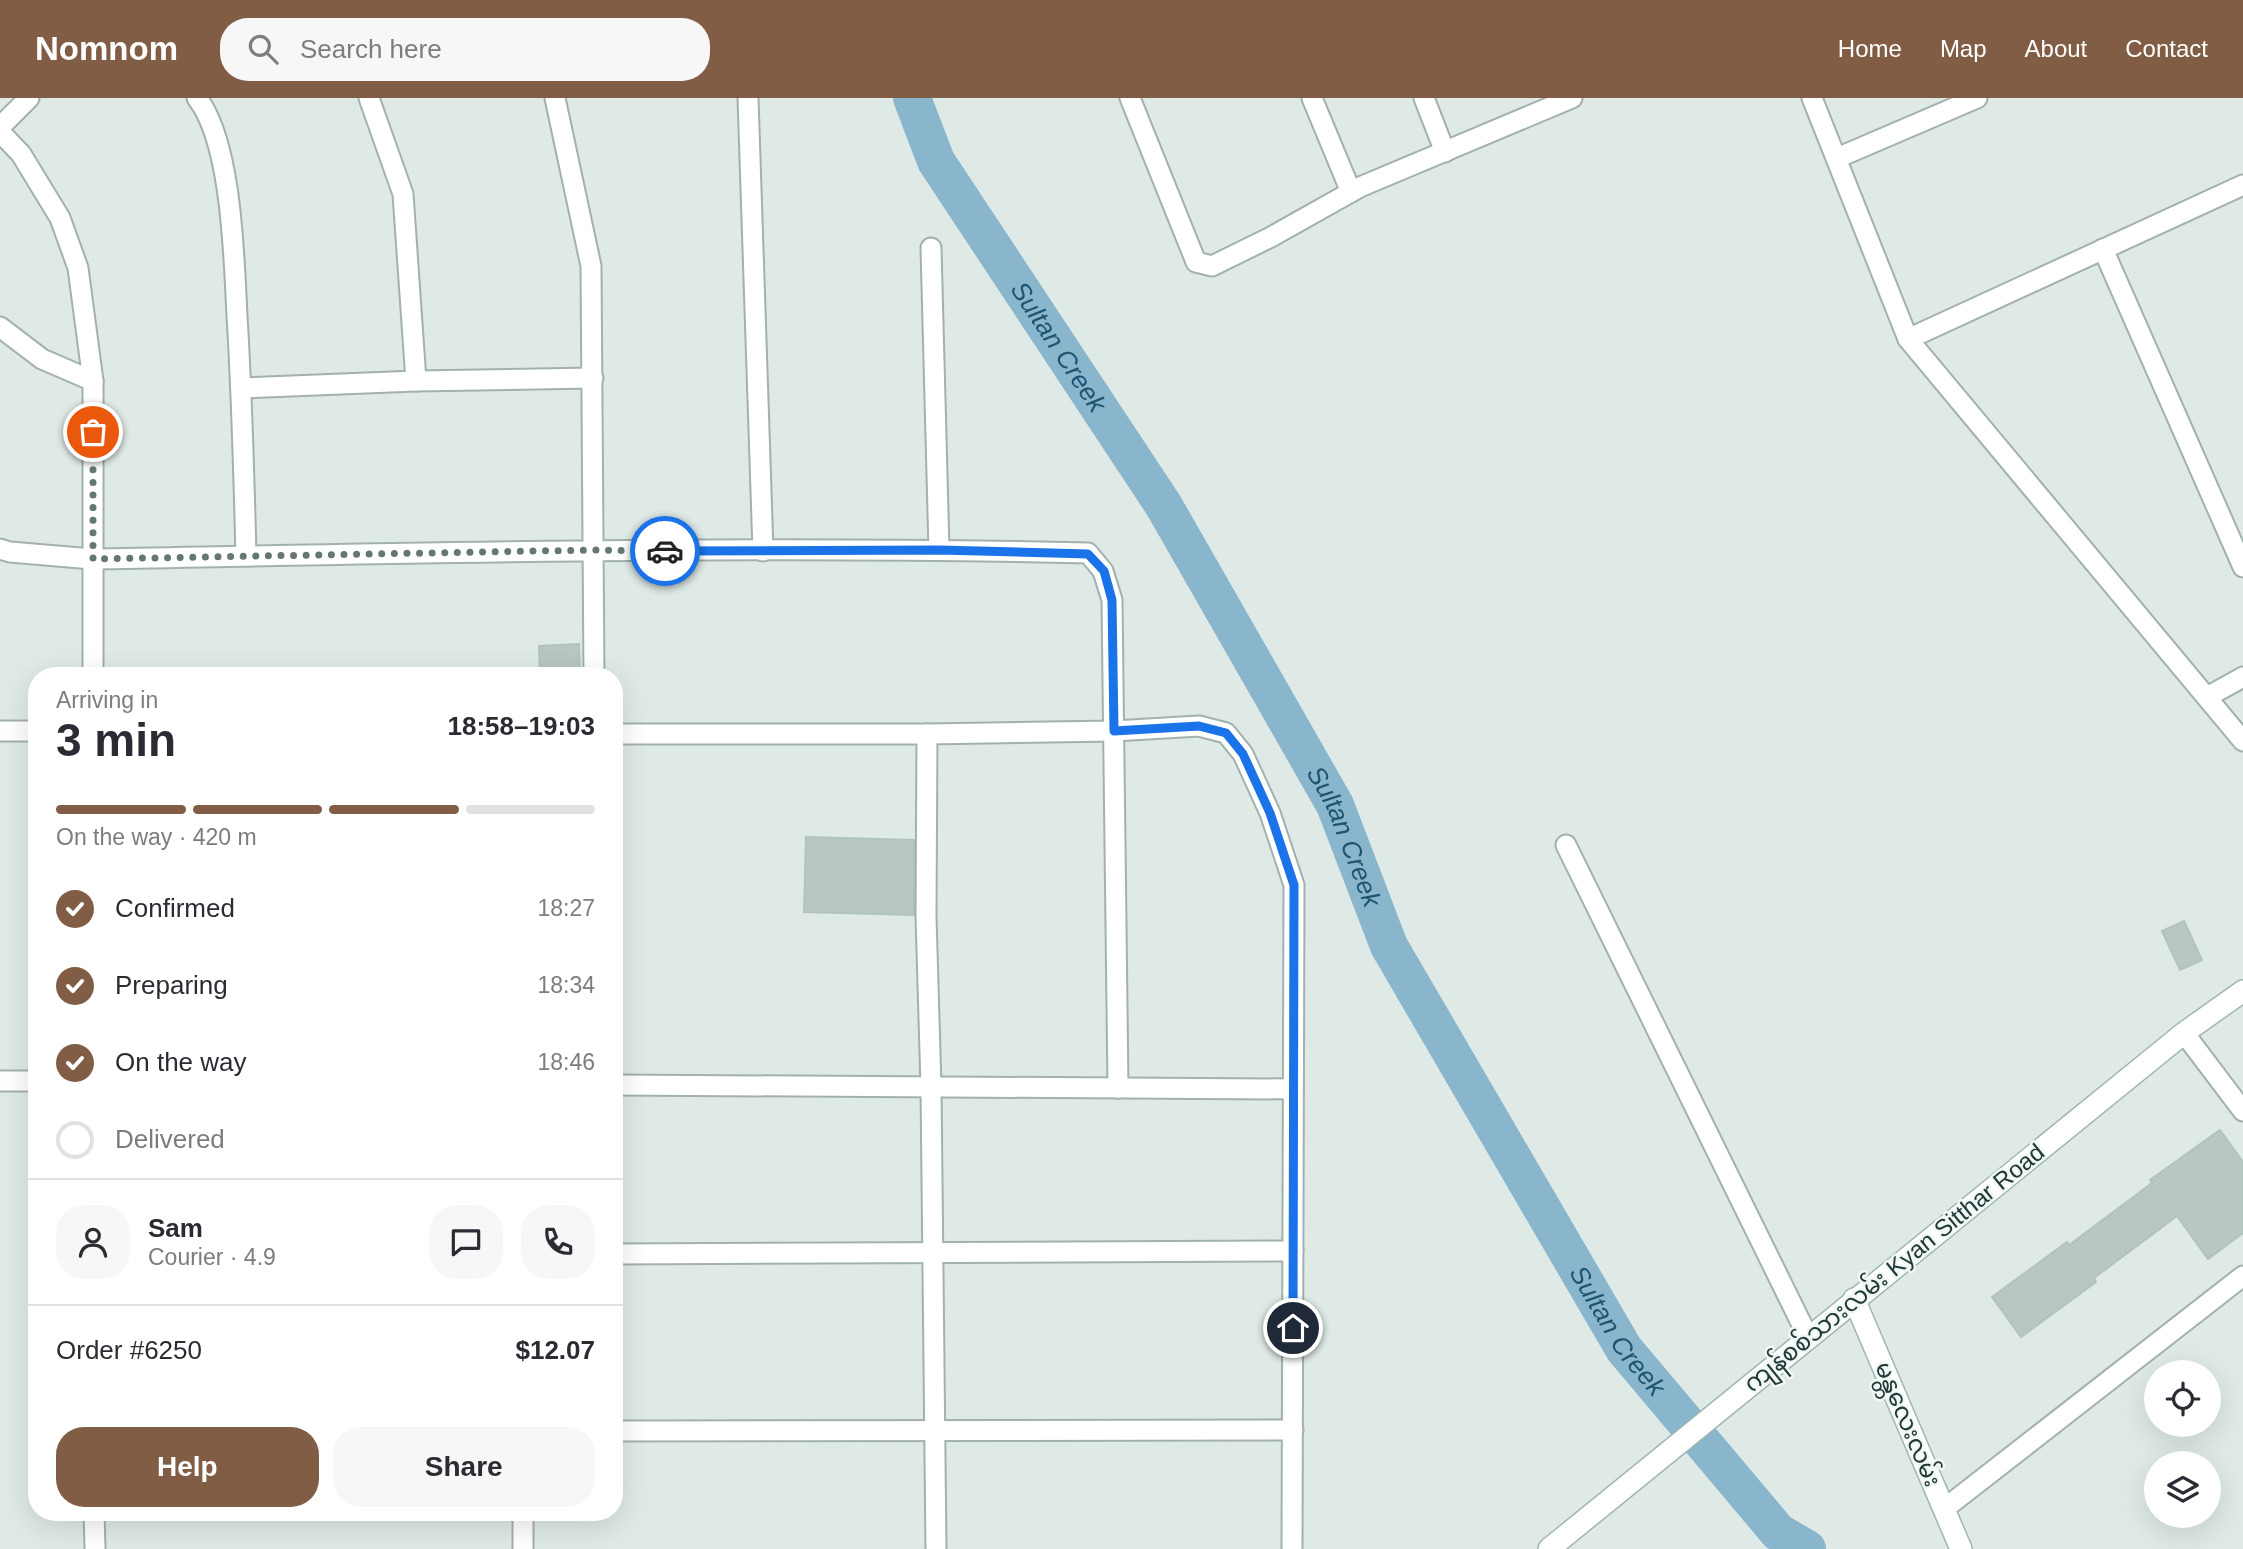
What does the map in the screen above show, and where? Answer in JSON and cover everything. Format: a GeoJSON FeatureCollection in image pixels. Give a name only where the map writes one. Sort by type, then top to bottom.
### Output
{"type":"FeatureCollection","features":[{"type":"Feature","properties":{"kind":"main road","name":"ကျန်စစ်သားလမ်း Kyan Sitthar Road"},"geometry":{"type":"LineString","coordinates":[[1549,1549],[2184,1033],[2243,991]]}},
{"type":"Feature","properties":{"kind":"main road","name":"မန္တလေးလမ်း"},"geometry":{"type":"LineString","coordinates":[[1854,1299],[1961,1549]]}},
{"type":"Feature","properties":{"kind":"street"},"geometry":{"type":"LineString","coordinates":[[29,98],[0,130],[22,154],[60,218],[78,268],[93,382],[93,667]]}},
{"type":"Feature","properties":{"kind":"street"},"geometry":{"type":"LineString","coordinates":[[197,98],[206,110],[221,155],[233,248],[246,556]]}},
{"type":"Feature","properties":{"kind":"street"},"geometry":{"type":"LineString","coordinates":[[369,98],[403,194],[416,381]]}},
{"type":"Feature","properties":{"kind":"street"},"geometry":{"type":"LineString","coordinates":[[555,98],[591,266],[594,667]]}},
{"type":"Feature","properties":{"kind":"street"},"geometry":{"type":"LineString","coordinates":[[748,98],[763,551]]}},
{"type":"Feature","properties":{"kind":"street"},"geometry":{"type":"LineString","coordinates":[[1130,98],[1196,262],[1212,266],[1271,237],[1351,192],[1572,98]]}},
{"type":"Feature","properties":{"kind":"street"},"geometry":{"type":"LineString","coordinates":[[1312,98],[1351,192]]}},
{"type":"Feature","properties":{"kind":"street"},"geometry":{"type":"LineString","coordinates":[[1424,98],[1445,152]]}},
{"type":"Feature","properties":{"kind":"street"},"geometry":{"type":"LineString","coordinates":[[1812,98],[1908,339],[2243,741]]}},
{"type":"Feature","properties":{"kind":"street"},"geometry":{"type":"LineString","coordinates":[[1837,158],[1977,98]]}},
{"type":"Feature","properties":{"kind":"street"},"geometry":{"type":"LineString","coordinates":[[1908,339],[2243,185]]}},
{"type":"Feature","properties":{"kind":"street"},"geometry":{"type":"LineString","coordinates":[[931,248],[939,550]]}},
{"type":"Feature","properties":{"kind":"street"},"geometry":{"type":"LineString","coordinates":[[2103,249],[2243,567]]}},
{"type":"Feature","properties":{"kind":"street"},"geometry":{"type":"LineString","coordinates":[[0,327],[42,359],[93,382]]}},
{"type":"Feature","properties":{"kind":"street"},"geometry":{"type":"LineString","coordinates":[[241,388],[593,378]]}},
{"type":"Feature","properties":{"kind":"street"},"geometry":{"type":"LineString","coordinates":[[0,549],[93,559],[594,550],[939,550],[1088,554],[1104,571],[1112,600],[1118,1088]]}},
{"type":"Feature","properties":{"kind":"street"},"geometry":{"type":"LineString","coordinates":[[2207,697],[2243,677]]}},
{"type":"Feature","properties":{"kind":"street"},"geometry":{"type":"LineString","coordinates":[[623,734],[927,734],[1114,731],[1199,726],[1226,733],[1243,754],[1270,813],[1294,885],[1293,1549]]}},
{"type":"Feature","properties":{"kind":"street"},"geometry":{"type":"LineString","coordinates":[[0,731],[28,731]]}},
{"type":"Feature","properties":{"kind":"street"},"geometry":{"type":"LineString","coordinates":[[927,734],[926,916],[931,1087],[936,1549]]}},
{"type":"Feature","properties":{"kind":"street"},"geometry":{"type":"LineString","coordinates":[[1566,845],[1808,1337]]}},
{"type":"Feature","properties":{"kind":"street"},"geometry":{"type":"LineString","coordinates":[[2184,1033],[2243,1111]]}},
{"type":"Feature","properties":{"kind":"street"},"geometry":{"type":"LineString","coordinates":[[0,1081],[28,1081]]}},
{"type":"Feature","properties":{"kind":"street"},"geometry":{"type":"LineString","coordinates":[[623,1084],[1293,1089]]}},
{"type":"Feature","properties":{"kind":"street"},"geometry":{"type":"LineString","coordinates":[[623,1254],[1293,1251]]}},
{"type":"Feature","properties":{"kind":"street"},"geometry":{"type":"LineString","coordinates":[[1944,1509],[2243,1276]]}},
{"type":"Feature","properties":{"kind":"street"},"geometry":{"type":"LineString","coordinates":[[623,1431],[1293,1430]]}},
{"type":"Feature","properties":{"kind":"street"},"geometry":{"type":"LineString","coordinates":[[94,1521],[95,1549]]}},
{"type":"Feature","properties":{"kind":"street"},"geometry":{"type":"LineString","coordinates":[[523,1521],[523,1549]]}},
{"type":"Feature","properties":{"kind":"building"},"geometry":{"type":"Polygon","coordinates":[[[579,644],[580,667],[540,667],[539,646],[579,644]]]}},
{"type":"Feature","properties":{"kind":"building"},"geometry":{"type":"Polygon","coordinates":[[[806,837],[914,840],[914,915],[804,912],[806,837]]]}},
{"type":"Feature","properties":{"kind":"building"},"geometry":{"type":"Polygon","coordinates":[[[2184,921],[2202,960],[2180,970],[2162,931],[2184,921]]]}},
{"type":"Feature","properties":{"kind":"building"},"geometry":{"type":"Polygon","coordinates":[[[2220,1130],[2243,1162],[2243,1233],[2208,1259],[2177,1216],[2094,1278],[2096,1282],[2021,1337],[1992,1297],[2067,1242],[2069,1245],[2152,1183],[2150,1180],[2220,1130]]]}},
{"type":"Feature","properties":{"kind":"waterway","name":"Sultan Creek"},"geometry":{"type":"LineString","coordinates":[[912,98],[936,161],[1164,506],[1335,805],[1389,946],[1624,1349],[1778,1532],[1807,1549]]}},
{"type":"Feature","properties":{"kind":"way so far"},"geometry":{"type":"LineString","coordinates":[[93,432],[93,559],[665,551]]}},
{"type":"Feature","properties":{"kind":"route"},"geometry":{"type":"LineString","coordinates":[[665,551],[939,550],[1088,554],[1104,571],[1112,600],[1114,731],[1199,726],[1226,733],[1243,754],[1270,813],[1294,885],[1293,1328]]}}]}
